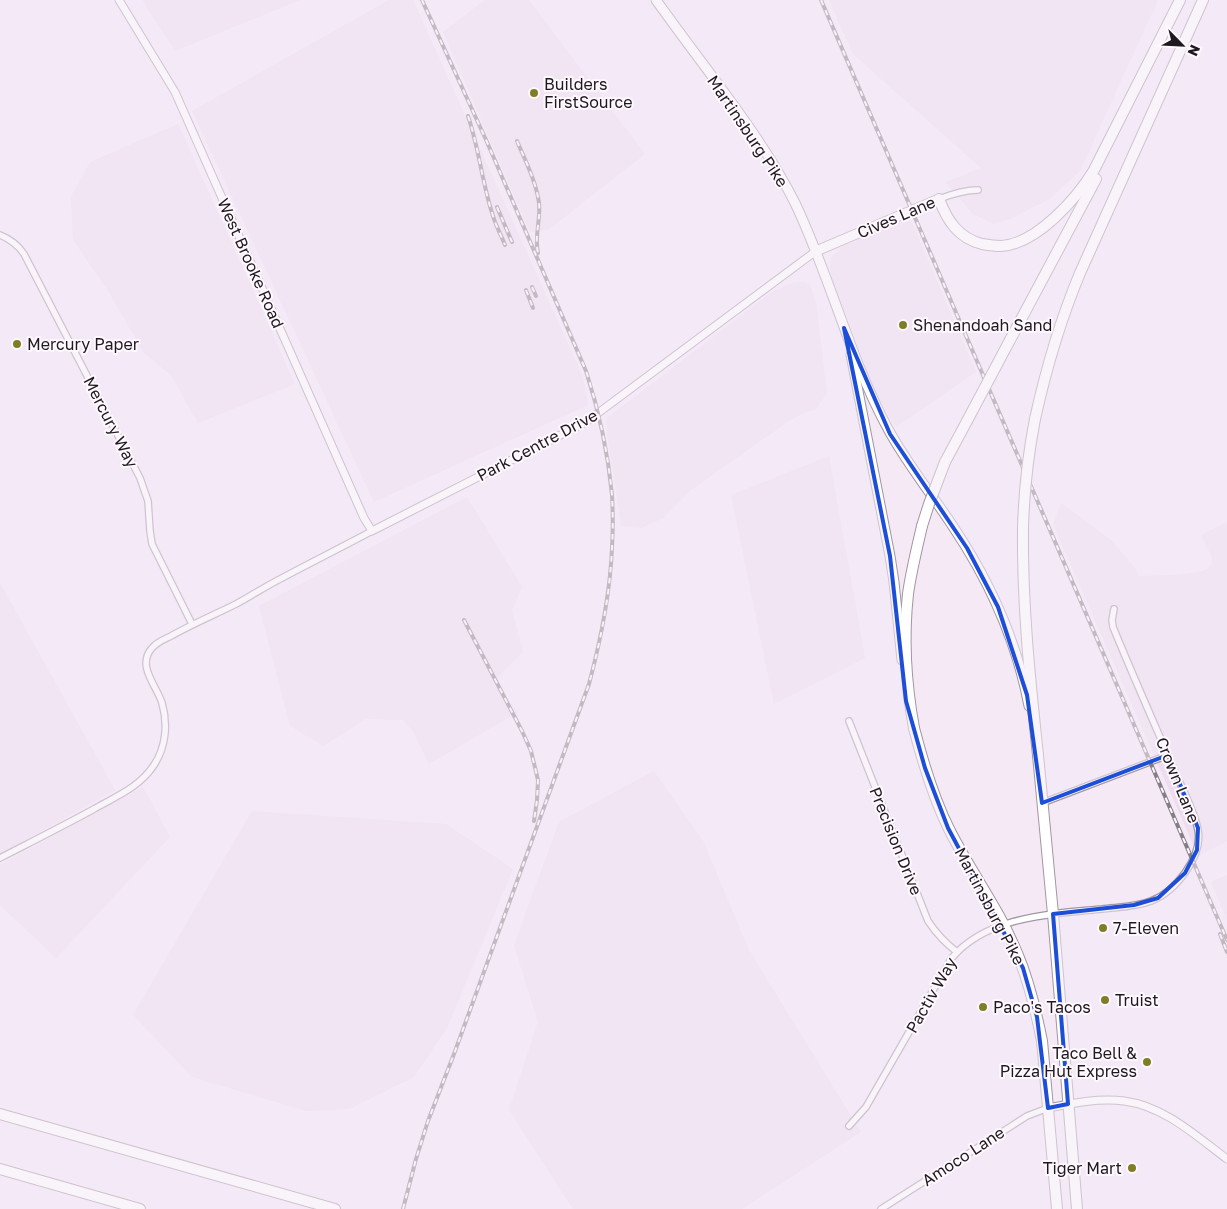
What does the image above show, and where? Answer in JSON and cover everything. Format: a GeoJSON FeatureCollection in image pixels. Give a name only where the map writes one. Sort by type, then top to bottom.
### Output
{"type":"FeatureCollection","features":[{"type":"Feature","properties":{"kind":"highway"},"geometry":{"type":"LineString","coordinates":[[938,199],[950,222],[962,234],[970,239],[991,246],[1018,242],[1057,216],[1079,193],[1094,170],[1181,0]]}},
{"type":"Feature","properties":{"kind":"highway","name":"Martinsburg Pike"},"geometry":{"type":"LineString","coordinates":[[1056,1209],[1042,1041],[1037,1017],[1023,968],[1014,946],[945,821],[927,776],[914,728],[907,682],[906,621],[908,592],[922,526],[945,462],[1131,109],[1181,0]]}},
{"type":"Feature","properties":{"kind":"highway"},"geometry":{"type":"LineString","coordinates":[[1077,1209],[1026,620],[1023,528],[1028,465],[1035,419],[1050,356],[1068,304],[1088,255],[1203,0]]}},
{"type":"Feature","properties":{"kind":"highway"},"geometry":{"type":"LineString","coordinates":[[0,1114],[335,1209]]}},
{"type":"Feature","properties":{"kind":"highway"},"geometry":{"type":"LineString","coordinates":[[0,1169],[140,1209]]}},
{"type":"Feature","properties":{"kind":"main road","name":"Martinsburg Pike"},"geometry":{"type":"LineString","coordinates":[[656,0],[743,118],[767,154],[789,193],[816,251],[844,328]]}},
{"type":"Feature","properties":{"kind":"main road","name":"Cives Lane"},"geometry":{"type":"LineString","coordinates":[[816,251],[938,199]]}},
{"type":"Feature","properties":{"kind":"main road"},"geometry":{"type":"LineString","coordinates":[[844,328],[890,556],[906,700],[914,728]]}},
{"type":"Feature","properties":{"kind":"main road"},"geometry":{"type":"LineString","coordinates":[[844,328],[890,434],[967,548],[998,607],[1020,667],[1038,755]]}},
{"type":"Feature","properties":{"kind":"street","name":"West Brooke Road"},"geometry":{"type":"LineString","coordinates":[[119,0],[175,92],[364,518],[372,531]]}},
{"type":"Feature","properties":{"kind":"street","name":"Cives Lane"},"geometry":{"type":"LineString","coordinates":[[938,199],[956,192],[978,190]]}},
{"type":"Feature","properties":{"kind":"street","name":"Mercury Way"},"geometry":{"type":"LineString","coordinates":[[0,235],[17,245],[24,254],[140,478],[148,501],[152,544],[192,624]]}},
{"type":"Feature","properties":{"kind":"street","name":"Park Centre Drive"},"geometry":{"type":"LineString","coordinates":[[0,858],[132,787],[148,773],[159,758],[166,726],[163,705],[146,665],[152,648],[157,644],[192,624],[236,604],[372,531],[586,422],[816,251]]}},
{"type":"Feature","properties":{"kind":"street","name":"Crown Lane"},"geometry":{"type":"LineString","coordinates":[[1052,914],[1134,905],[1158,898],[1167,893],[1185,873],[1196,850],[1199,836],[1198,828],[1168,755],[1113,627],[1114,609]]}},
{"type":"Feature","properties":{"kind":"street","name":"Precision Drive"},"geometry":{"type":"LineString","coordinates":[[849,721],[928,921],[943,941],[957,952]]}},
{"type":"Feature","properties":{"kind":"street"},"geometry":{"type":"LineString","coordinates":[[1042,803],[1168,755]]}},
{"type":"Feature","properties":{"kind":"street","name":"Pactiv Way"},"geometry":{"type":"LineString","coordinates":[[849,1126],[866,1107],[951,959],[957,952],[969,942],[1003,925],[1052,914]]}},
{"type":"Feature","properties":{"kind":"street"},"geometry":{"type":"LineString","coordinates":[[1048,1108],[1091,1101],[1116,1100],[1148,1107],[1175,1121],[1227,1158]]}},
{"type":"Feature","properties":{"kind":"street","name":"Amoco Lane"},"geometry":{"type":"LineString","coordinates":[[881,1209],[1012,1125],[1027,1116],[1048,1108]]}},
{"type":"Feature","properties":{"kind":"highlighted area"},"geometry":{"type":"Polygon","coordinates":[[[844,328],[890,434],[967,548],[998,607],[1027,695],[1042,803],[1168,755],[1198,828],[1197,850],[1185,873],[1158,898],[1134,905],[1053,914],[1068,1104],[1048,1108],[1037,1017],[1023,968],[948,828],[925,768],[906,701],[890,556],[844,328]]]}},
{"type":"Feature","properties":{"kind":"shaded area"},"geometry":{"type":"Polygon","coordinates":[[[142,0],[300,0],[175,51],[142,0]]]}},
{"type":"Feature","properties":{"kind":"shaded area"},"geometry":{"type":"Polygon","coordinates":[[[389,0],[413,0],[583,377],[588,405],[374,502],[192,111],[389,0]]]}},
{"type":"Feature","properties":{"kind":"shaded area","name":"Builders FirstSource"},"geometry":{"type":"Polygon","coordinates":[[[485,0],[529,0],[645,154],[548,230],[530,232],[443,32],[485,0]]]}},
{"type":"Feature","properties":{"kind":"shaded area"},"geometry":{"type":"Polygon","coordinates":[[[829,0],[1158,0],[1080,171],[1051,198],[1012,218],[993,224],[973,214],[946,182],[981,168],[853,54],[829,0]]]}},
{"type":"Feature","properties":{"kind":"shaded area"},"geometry":{"type":"Polygon","coordinates":[[[178,124],[295,384],[198,423],[171,375],[144,353],[107,289],[73,240],[71,197],[90,162],[178,124]]]}},
{"type":"Feature","properties":{"kind":"shaded area","name":"Shenandoah Sand"},"geometry":{"type":"Polygon","coordinates":[[[910,218],[976,372],[896,427],[875,392],[832,277],[830,267],[832,256],[844,246],[910,218]]]}},
{"type":"Feature","properties":{"kind":"shaded area"},"geometry":{"type":"Polygon","coordinates":[[[795,282],[805,282],[810,285],[816,302],[827,393],[815,410],[805,412],[789,421],[691,490],[663,518],[641,528],[621,526],[607,435],[607,418],[773,291],[795,282]]]}},
{"type":"Feature","properties":{"kind":"shaded area"},"geometry":{"type":"Polygon","coordinates":[[[829,456],[865,658],[774,704],[731,495],[829,456]]]}},
{"type":"Feature","properties":{"kind":"shaded area"},"geometry":{"type":"Polygon","coordinates":[[[467,497],[522,587],[512,610],[523,652],[494,681],[517,713],[429,764],[412,730],[403,720],[366,719],[323,746],[290,726],[259,606],[467,497]]]}},
{"type":"Feature","properties":{"kind":"shaded area"},"geometry":{"type":"Polygon","coordinates":[[[1061,503],[1111,540],[1135,568],[1139,576],[1175,575],[1207,569],[1211,565],[1212,557],[1201,535],[1227,522],[1227,841],[1198,856],[1053,524],[1061,503]]]}},
{"type":"Feature","properties":{"kind":"shaded area"},"geometry":{"type":"Polygon","coordinates":[[[0,583],[115,790],[0,854],[0,583]]]}},
{"type":"Feature","properties":{"kind":"shaded area"},"geometry":{"type":"Polygon","coordinates":[[[654,771],[703,841],[749,950],[861,1132],[742,1209],[573,1209],[509,1110],[538,1022],[514,945],[559,822],[654,771]]]}},
{"type":"Feature","properties":{"kind":"shaded area"},"geometry":{"type":"Polygon","coordinates":[[[143,787],[170,837],[56,958],[0,905],[0,865],[143,787]]]}},
{"type":"Feature","properties":{"kind":"shaded area"},"geometry":{"type":"Polygon","coordinates":[[[252,811],[446,824],[513,869],[447,1028],[414,1077],[349,1109],[306,1111],[192,1077],[133,1015],[252,811]]]}},
{"type":"Feature","properties":{"kind":"shaded area"},"geometry":{"type":"Polygon","coordinates":[[[1227,875],[1227,920],[1211,882],[1227,875]]]}},
{"type":"Feature","properties":{"kind":"railway"},"geometry":{"type":"LineString","coordinates":[[403,1209],[428,1121],[589,684],[607,600],[613,529],[612,495],[605,448],[599,417],[586,371],[487,142],[422,0]]}},
{"type":"Feature","properties":{"kind":"railway"},"geometry":{"type":"LineString","coordinates":[[821,0],[1227,940]]}},
{"type":"Feature","properties":{"kind":"railway"},"geometry":{"type":"LineString","coordinates":[[468,116],[489,204],[505,245]]}},
{"type":"Feature","properties":{"kind":"railway"},"geometry":{"type":"LineString","coordinates":[[517,141],[538,195],[538,253]]}},
{"type":"Feature","properties":{"kind":"railway"},"geometry":{"type":"LineString","coordinates":[[497,207],[512,242]]}},
{"type":"Feature","properties":{"kind":"railway"},"geometry":{"type":"LineString","coordinates":[[532,287],[536,296]]}},
{"type":"Feature","properties":{"kind":"railway"},"geometry":{"type":"LineString","coordinates":[[526,290],[533,308]]}},
{"type":"Feature","properties":{"kind":"railway"},"geometry":{"type":"LineString","coordinates":[[464,620],[531,751],[538,780],[534,821]]}},
{"type":"Feature","properties":{"kind":"railway"},"geometry":{"type":"LineString","coordinates":[[1220,934],[1227,952]]}},
{"type":"Feature","properties":{"kind":"place","name":"Builders FirstSource"},"geometry":{"type":"Point","coordinates":[534,93]}},
{"type":"Feature","properties":{"kind":"place","name":"Shenandoah Sand"},"geometry":{"type":"Point","coordinates":[903,325]}},
{"type":"Feature","properties":{"kind":"place","name":"Mercury Paper"},"geometry":{"type":"Point","coordinates":[17,344]}},
{"type":"Feature","properties":{"kind":"place","name":"7-Eleven"},"geometry":{"type":"Point","coordinates":[1103,928]}},
{"type":"Feature","properties":{"kind":"place","name":"Truist"},"geometry":{"type":"Point","coordinates":[1105,1000]}},
{"type":"Feature","properties":{"kind":"place","name":"Paco's Tacos"},"geometry":{"type":"Point","coordinates":[983,1007]}},
{"type":"Feature","properties":{"kind":"place","name":"Taco Bell & Pizza Hut Express"},"geometry":{"type":"Point","coordinates":[1147,1062]}},
{"type":"Feature","properties":{"kind":"place","name":"Tiger Mart"},"geometry":{"type":"Point","coordinates":[1132,1168]}}]}
